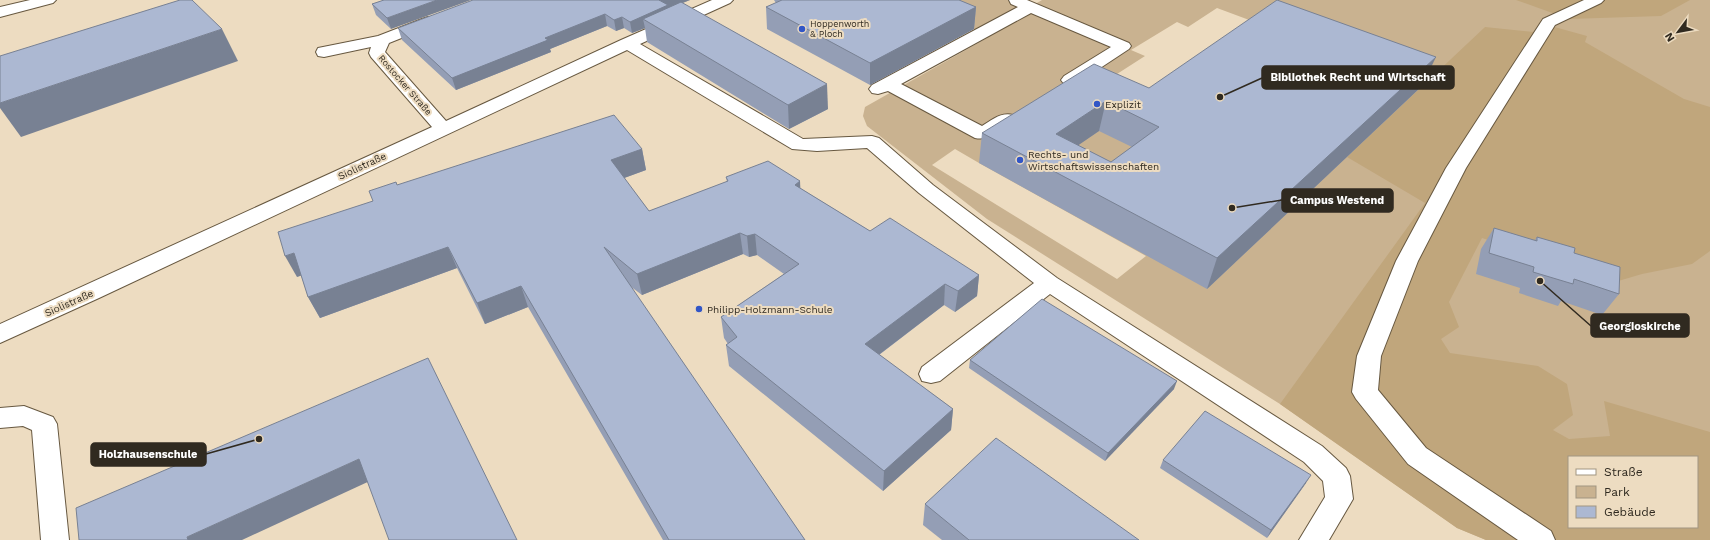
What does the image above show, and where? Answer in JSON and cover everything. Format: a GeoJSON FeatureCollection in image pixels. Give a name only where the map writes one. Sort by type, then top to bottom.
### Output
{"type":"FeatureCollection","features":[{"type":"Feature","properties":{"kind":"street"},"geometry":{"type":"LineString","coordinates":[[0,12],[48,0]]}},
{"type":"Feature","properties":{"kind":"street","name":"Siolistraße"},"geometry":{"type":"LineString","coordinates":[[0,334],[111,284],[442,128],[627,43],[726,0]]}},
{"type":"Feature","properties":{"kind":"street"},"geometry":{"type":"LineString","coordinates":[[1014,0],[1123,46],[1056,88]]}},
{"type":"Feature","properties":{"kind":"street"},"geometry":{"type":"LineString","coordinates":[[1541,540],[1417,456],[1365,392],[1369,356],[1404,268],[1456,168],[1549,22],[1596,0]]}},
{"type":"Feature","properties":{"kind":"street"},"geometry":{"type":"LineString","coordinates":[[1022,109],[982,134],[882,87],[1030,7]]}},
{"type":"Feature","properties":{"kind":"street"},"geometry":{"type":"LineString","coordinates":[[324,52],[382,40],[439,18]]}},
{"type":"Feature","properties":{"kind":"street","name":"Rostocker Straße"},"geometry":{"type":"LineString","coordinates":[[382,40],[377,53],[442,128]]}},
{"type":"Feature","properties":{"kind":"street"},"geometry":{"type":"LineString","coordinates":[[627,43],[799,145],[826,146],[872,142],[926,189],[1049,283],[1313,454],[1336,476],[1339,499],[1313,540]]}},
{"type":"Feature","properties":{"kind":"street"},"geometry":{"type":"LineString","coordinates":[[932,374],[1049,283]]}},
{"type":"Feature","properties":{"kind":"street"},"geometry":{"type":"LineString","coordinates":[[0,418],[24,416],[44,424],[55,540]]}},
{"type":"Feature","properties":{"kind":"green space"},"geometry":{"type":"Polygon","coordinates":[[[911,0],[1014,0],[1030,7],[1042,0],[1710,0],[1710,540],[1486,540],[1457,528],[1280,404],[987,219],[867,126],[863,116],[865,107],[987,38],[975,30],[911,0]],[[1217,8],[1188,27],[1177,22],[1131,50],[1145,56],[1089,92],[1142,117],[1268,27],[1217,8]],[[955,149],[932,165],[1117,279],[1146,256],[979,163],[955,149]]]}},
{"type":"Feature","properties":{"kind":"shaded area"},"geometry":{"type":"Polygon","coordinates":[[[1516,0],[1690,0],[1661,16],[1569,19],[1516,0]]]}},
{"type":"Feature","properties":{"kind":"shaded area"},"geometry":{"type":"Polygon","coordinates":[[[1551,26],[1587,36],[1585,42],[1684,99],[1710,107],[1710,251],[1692,264],[1642,274],[1615,282],[1482,238],[1449,302],[1459,327],[1441,339],[1450,353],[1538,366],[1567,384],[1573,415],[1553,430],[1569,439],[1610,436],[1604,401],[1710,432],[1710,540],[1486,540],[1457,528],[1280,404],[1425,203],[1347,157],[1485,27],[1543,33],[1551,26]]]}},
{"type":"Feature","properties":{"kind":"building"},"geometry":{"type":"Polygon","coordinates":[[[180,0],[192,0],[222,29],[0,103],[0,56],[180,0]]]}},
{"type":"Feature","properties":{"kind":"building"},"geometry":{"type":"Polygon","coordinates":[[[384,0],[437,0],[387,18],[372,4],[384,0]]]}},
{"type":"Feature","properties":{"kind":"building"},"geometry":{"type":"Polygon","coordinates":[[[473,0],[659,0],[668,5],[630,22],[622,17],[614,20],[605,14],[545,38],[548,40],[452,78],[398,28],[473,0]]]}},
{"type":"Feature","properties":{"kind":"building"},"geometry":{"type":"Polygon","coordinates":[[[782,0],[959,0],[976,7],[870,63],[766,7],[782,0]]]}},
{"type":"Feature","properties":{"kind":"building"},"geometry":{"type":"Polygon","coordinates":[[[1277,0],[1436,57],[1217,258],[982,133],[1094,64],[1149,88],[1277,0]],[[1106,101],[1056,134],[1111,162],[1159,127],[1106,101]]]}},
{"type":"Feature","properties":{"kind":"building"},"geometry":{"type":"Polygon","coordinates":[[[681,2],[827,84],[788,105],[643,19],[681,2]]]}},
{"type":"Feature","properties":{"kind":"building"},"geometry":{"type":"Polygon","coordinates":[[[614,115],[642,149],[611,160],[649,211],[728,181],[726,177],[768,161],[800,181],[795,185],[870,231],[890,218],[979,275],[958,291],[945,284],[865,344],[953,409],[884,471],[726,345],[737,337],[721,317],[799,264],[755,234],[747,236],[740,233],[637,274],[604,247],[805,540],[669,540],[521,286],[477,303],[448,247],[308,297],[294,253],[285,256],[278,232],[373,201],[369,191],[396,182],[397,185],[614,115]]]}},
{"type":"Feature","properties":{"kind":"building"},"geometry":{"type":"Polygon","coordinates":[[[1494,228],[1537,241],[1537,237],[1575,248],[1574,253],[1620,267],[1619,294],[1574,279],[1573,284],[1533,272],[1534,267],[1489,253],[1494,228]]]}},
{"type":"Feature","properties":{"kind":"building"},"geometry":{"type":"Polygon","coordinates":[[[1042,299],[1177,381],[1108,453],[970,360],[1042,299]]]}},
{"type":"Feature","properties":{"kind":"building"},"geometry":{"type":"Polygon","coordinates":[[[428,358],[517,540],[389,540],[359,459],[187,537],[188,540],[79,540],[76,508],[428,358]]]}},
{"type":"Feature","properties":{"kind":"building"},"geometry":{"type":"Polygon","coordinates":[[[1205,411],[1311,475],[1271,530],[1163,460],[1205,411]]]}},
{"type":"Feature","properties":{"kind":"building"},"geometry":{"type":"Polygon","coordinates":[[[996,438],[1139,540],[969,540],[925,504],[996,438]]]}},
{"type":"Feature","properties":{"kind":"place","name":"Hoppenworth & Ploch"},"geometry":{"type":"Point","coordinates":[802,29]}},
{"type":"Feature","properties":{"kind":"place","name":"Bibliothek Recht und Wirtschaft"},"geometry":{"type":"Point","coordinates":[1220,97]}},
{"type":"Feature","properties":{"kind":"place","name":"Explizit"},"geometry":{"type":"Point","coordinates":[1097,104]}},
{"type":"Feature","properties":{"kind":"place","name":"Rechts- und Wirtschaftswissenschaften"},"geometry":{"type":"Point","coordinates":[1020,160]}},
{"type":"Feature","properties":{"kind":"place","name":"Campus Westend"},"geometry":{"type":"Point","coordinates":[1232,208]}},
{"type":"Feature","properties":{"kind":"place","name":"Georgioskirche"},"geometry":{"type":"Point","coordinates":[1540,281]}},
{"type":"Feature","properties":{"kind":"place","name":"Philipp-Holzmann-Schule"},"geometry":{"type":"Point","coordinates":[699,309]}},
{"type":"Feature","properties":{"kind":"place","name":"Holzhausenschule"},"geometry":{"type":"Point","coordinates":[259,439]}}]}
